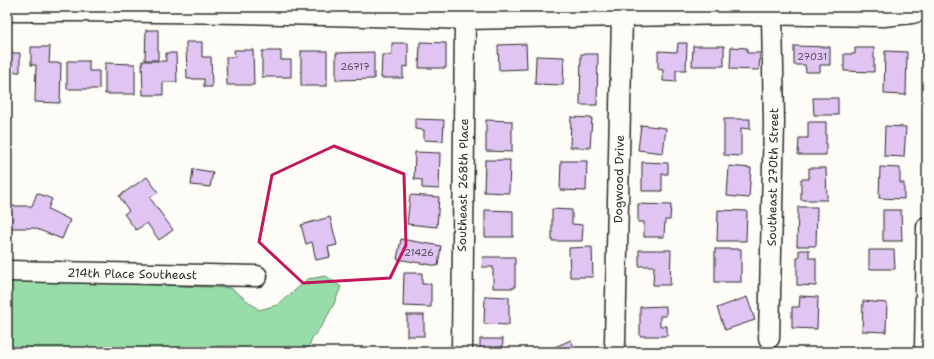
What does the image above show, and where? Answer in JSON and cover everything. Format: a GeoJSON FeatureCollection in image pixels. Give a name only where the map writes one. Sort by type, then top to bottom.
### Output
{"type":"FeatureCollection","features":[{"type":"Feature","properties":{"kind":"street"},"geometry":{"type":"LineString","coordinates":[[7,11],[75,9],[410,12],[465,19],[582,12],[622,16],[737,10],[772,15],[884,16],[902,11],[912,13],[927,9]]}},
{"type":"Feature","properties":{"kind":"street","name":"Southeast 270th Street"},"geometry":{"type":"LineString","coordinates":[[769,338],[774,122],[772,15]]}},
{"type":"Feature","properties":{"kind":"street","name":"Dogwood Drive"},"geometry":{"type":"LineString","coordinates":[[615,342],[622,16]]}},
{"type":"Feature","properties":{"kind":"street","name":"Southeast 268th Place"},"geometry":{"type":"LineString","coordinates":[[462,352],[465,19]]}},
{"type":"Feature","properties":{"kind":"street"},"geometry":{"type":"LineString","coordinates":[[925,350],[927,227]]}},
{"type":"Feature","properties":{"kind":"street","name":"214th Place Southeast"},"geometry":{"type":"LineString","coordinates":[[7,272],[257,276]]}},
{"type":"Feature","properties":{"kind":"highlighted area"},"geometry":{"type":"Polygon","coordinates":[[[334,146],[404,174],[406,245],[390,278],[303,283],[259,242],[272,175],[334,146]]]}},
{"type":"Feature","properties":{"kind":"green space"},"geometry":{"type":"Polygon","coordinates":[[[326,276],[341,287],[323,324],[312,338],[307,352],[243,352],[236,346],[218,346],[205,352],[7,352],[7,279],[231,288],[259,310],[277,305],[308,279],[326,276]]]}},
{"type":"Feature","properties":{"kind":"building"},"geometry":{"type":"Polygon","coordinates":[[[146,30],[158,30],[158,60],[145,60],[146,30]]]}},
{"type":"Feature","properties":{"kind":"building"},"geometry":{"type":"Polygon","coordinates":[[[186,42],[202,42],[202,57],[211,57],[212,87],[204,87],[204,79],[187,79],[186,42]]]}},
{"type":"Feature","properties":{"kind":"building"},"geometry":{"type":"Polygon","coordinates":[[[420,42],[446,43],[446,68],[419,68],[420,42]]]}},
{"type":"Feature","properties":{"kind":"building"},"geometry":{"type":"Polygon","coordinates":[[[7,43],[11,43],[11,53],[20,53],[20,72],[7,72],[7,43]]]}},
{"type":"Feature","properties":{"kind":"building"},"geometry":{"type":"Polygon","coordinates":[[[392,43],[408,43],[408,67],[403,66],[403,78],[381,78],[382,55],[392,55],[392,43]]]}},
{"type":"Feature","properties":{"kind":"building"},"geometry":{"type":"Polygon","coordinates":[[[678,43],[687,43],[686,70],[676,70],[676,82],[663,81],[663,70],[658,69],[658,51],[677,52],[678,43]]]}},
{"type":"Feature","properties":{"kind":"building"},"geometry":{"type":"Polygon","coordinates":[[[526,44],[527,69],[499,70],[498,45],[526,44]]]}},
{"type":"Feature","properties":{"kind":"building"},"geometry":{"type":"Polygon","coordinates":[[[693,46],[724,46],[724,66],[692,66],[693,46]]]}},
{"type":"Feature","properties":{"kind":"building"},"geometry":{"type":"Polygon","coordinates":[[[794,46],[830,47],[830,65],[820,65],[820,72],[806,72],[805,65],[794,65],[794,46]]]}},
{"type":"Feature","properties":{"kind":"building"},"geometry":{"type":"Polygon","coordinates":[[[31,47],[50,47],[49,63],[61,63],[60,103],[35,102],[36,65],[31,65],[31,47]]]}},
{"type":"Feature","properties":{"kind":"building"},"geometry":{"type":"Polygon","coordinates":[[[731,47],[747,48],[747,53],[760,53],[759,70],[730,69],[731,47]]]}},
{"type":"Feature","properties":{"kind":"building"},"geometry":{"type":"Polygon","coordinates":[[[855,48],[874,48],[874,72],[844,71],[844,54],[855,54],[855,48]]]}},
{"type":"Feature","properties":{"kind":"building"},"geometry":{"type":"Polygon","coordinates":[[[234,50],[253,50],[254,85],[227,85],[226,57],[235,57],[234,50]]]}},
{"type":"Feature","properties":{"kind":"building"},"geometry":{"type":"Polygon","coordinates":[[[262,51],[281,51],[281,60],[291,60],[291,77],[262,77],[262,51]]]}},
{"type":"Feature","properties":{"kind":"building"},"geometry":{"type":"Polygon","coordinates":[[[301,51],[327,51],[327,86],[301,86],[301,51]]]}},
{"type":"Feature","properties":{"kind":"building"},"geometry":{"type":"Polygon","coordinates":[[[885,51],[907,52],[906,95],[884,94],[885,51]]]}},
{"type":"Feature","properties":{"kind":"building"},"geometry":{"type":"Polygon","coordinates":[[[374,52],[374,79],[336,80],[336,53],[374,52]]]}},
{"type":"Feature","properties":{"kind":"building"},"geometry":{"type":"Polygon","coordinates":[[[166,53],[176,53],[177,82],[163,82],[163,95],[143,95],[142,61],[166,61],[166,53]]]}},
{"type":"Feature","properties":{"kind":"building"},"geometry":{"type":"Polygon","coordinates":[[[581,54],[598,54],[597,105],[580,105],[581,54]]]}},
{"type":"Feature","properties":{"kind":"building"},"geometry":{"type":"Polygon","coordinates":[[[536,56],[564,57],[563,85],[535,84],[536,56]]]}},
{"type":"Feature","properties":{"kind":"building"},"geometry":{"type":"Polygon","coordinates":[[[67,61],[89,61],[89,71],[99,71],[99,89],[67,89],[67,61]]]}},
{"type":"Feature","properties":{"kind":"building"},"geometry":{"type":"Polygon","coordinates":[[[105,63],[135,64],[135,94],[105,94],[105,63]]]}},
{"type":"Feature","properties":{"kind":"building"},"geometry":{"type":"Polygon","coordinates":[[[813,98],[838,98],[838,115],[814,115],[813,98]]]}},
{"type":"Feature","properties":{"kind":"building"},"geometry":{"type":"Polygon","coordinates":[[[571,117],[592,118],[590,148],[570,147],[571,117]]]}},
{"type":"Feature","properties":{"kind":"building"},"geometry":{"type":"Polygon","coordinates":[[[415,119],[444,120],[443,141],[424,140],[424,130],[415,129],[415,119]]]}},
{"type":"Feature","properties":{"kind":"building"},"geometry":{"type":"Polygon","coordinates":[[[724,119],[750,119],[750,129],[741,128],[741,156],[724,155],[724,119]]]}},
{"type":"Feature","properties":{"kind":"building"},"geometry":{"type":"Polygon","coordinates":[[[486,120],[512,121],[512,152],[486,151],[486,120]]]}},
{"type":"Feature","properties":{"kind":"building"},"geometry":{"type":"Polygon","coordinates":[[[808,122],[826,122],[826,155],[798,155],[799,138],[808,138],[808,122]]]}},
{"type":"Feature","properties":{"kind":"building"},"geometry":{"type":"Polygon","coordinates":[[[641,125],[666,128],[663,153],[638,150],[641,125]]]}},
{"type":"Feature","properties":{"kind":"building"},"geometry":{"type":"Polygon","coordinates":[[[885,126],[906,127],[904,157],[884,156],[885,126]]]}},
{"type":"Feature","properties":{"kind":"building"},"geometry":{"type":"Polygon","coordinates":[[[415,152],[440,153],[439,189],[422,188],[422,180],[414,179],[415,152]]]}},
{"type":"Feature","properties":{"kind":"building"},"geometry":{"type":"Polygon","coordinates":[[[485,160],[510,160],[509,193],[484,192],[485,160]]]}},
{"type":"Feature","properties":{"kind":"building"},"geometry":{"type":"Polygon","coordinates":[[[561,161],[587,161],[586,191],[560,190],[561,161]]]}},
{"type":"Feature","properties":{"kind":"building"},"geometry":{"type":"Polygon","coordinates":[[[642,162],[668,163],[668,174],[662,174],[662,191],[642,191],[642,162]]]}},
{"type":"Feature","properties":{"kind":"building"},"geometry":{"type":"Polygon","coordinates":[[[729,166],[751,168],[749,198],[727,196],[729,166]]]}},
{"type":"Feature","properties":{"kind":"building"},"geometry":{"type":"Polygon","coordinates":[[[880,167],[900,168],[900,183],[904,183],[904,199],[879,198],[880,167]]]}},
{"type":"Feature","properties":{"kind":"building"},"geometry":{"type":"Polygon","coordinates":[[[809,168],[826,168],[827,200],[801,200],[801,179],[809,179],[809,168]]]}},
{"type":"Feature","properties":{"kind":"building"},"geometry":{"type":"Polygon","coordinates":[[[193,169],[213,172],[210,187],[191,185],[193,169]]]}},
{"type":"Feature","properties":{"kind":"building"},"geometry":{"type":"Polygon","coordinates":[[[147,177],[158,192],[150,198],[173,230],[159,240],[147,223],[136,230],[124,214],[129,211],[119,196],[147,177]]]}},
{"type":"Feature","properties":{"kind":"building"},"geometry":{"type":"Polygon","coordinates":[[[37,193],[52,199],[48,209],[70,220],[62,239],[34,228],[9,228],[9,236],[7,236],[7,206],[32,206],[37,193]]]}},
{"type":"Feature","properties":{"kind":"building"},"geometry":{"type":"Polygon","coordinates":[[[410,195],[439,197],[437,227],[407,224],[410,195]]]}},
{"type":"Feature","properties":{"kind":"building"},"geometry":{"type":"Polygon","coordinates":[[[638,204],[671,205],[670,220],[665,220],[664,237],[644,237],[644,222],[638,222],[638,204]]]}},
{"type":"Feature","properties":{"kind":"building"},"geometry":{"type":"Polygon","coordinates":[[[798,207],[817,207],[816,246],[797,246],[798,207]]]}},
{"type":"Feature","properties":{"kind":"building"},"geometry":{"type":"Polygon","coordinates":[[[552,209],[572,210],[572,224],[583,225],[582,241],[552,241],[552,209]]]}},
{"type":"Feature","properties":{"kind":"building"},"geometry":{"type":"Polygon","coordinates":[[[485,210],[513,211],[513,237],[485,237],[485,210]]]}},
{"type":"Feature","properties":{"kind":"building"},"geometry":{"type":"Polygon","coordinates":[[[718,210],[747,211],[746,241],[717,241],[718,210]]]}},
{"type":"Feature","properties":{"kind":"building"},"geometry":{"type":"Polygon","coordinates":[[[883,210],[901,210],[902,241],[883,241],[883,210]]]}},
{"type":"Feature","properties":{"kind":"building"},"geometry":{"type":"Polygon","coordinates":[[[330,217],[337,245],[328,247],[330,257],[316,260],[312,242],[306,244],[301,225],[330,217]]]}},
{"type":"Feature","properties":{"kind":"building"},"geometry":{"type":"Polygon","coordinates":[[[401,239],[441,246],[438,266],[397,259],[401,239]]]}},
{"type":"Feature","properties":{"kind":"building"},"geometry":{"type":"Polygon","coordinates":[[[592,247],[593,277],[570,277],[569,248],[592,247]]]}},
{"type":"Feature","properties":{"kind":"building"},"geometry":{"type":"Polygon","coordinates":[[[715,249],[741,249],[741,282],[715,282],[715,249]]]}},
{"type":"Feature","properties":{"kind":"building"},"geometry":{"type":"Polygon","coordinates":[[[639,250],[671,250],[670,285],[653,285],[654,266],[639,266],[639,250]]]}},
{"type":"Feature","properties":{"kind":"building"},"geometry":{"type":"Polygon","coordinates":[[[799,250],[809,250],[809,258],[816,258],[816,286],[797,285],[797,258],[799,258],[799,250]]]}},
{"type":"Feature","properties":{"kind":"building"},"geometry":{"type":"Polygon","coordinates":[[[869,250],[894,250],[895,269],[869,269],[869,250]]]}},
{"type":"Feature","properties":{"kind":"building"},"geometry":{"type":"Polygon","coordinates":[[[483,257],[515,257],[515,288],[493,288],[493,267],[482,267],[483,257]]]}},
{"type":"Feature","properties":{"kind":"building"},"geometry":{"type":"Polygon","coordinates":[[[404,273],[422,273],[422,284],[431,284],[431,307],[403,306],[404,273]]]}},
{"type":"Feature","properties":{"kind":"building"},"geometry":{"type":"Polygon","coordinates":[[[485,296],[509,297],[509,325],[484,324],[485,296]]]}},
{"type":"Feature","properties":{"kind":"building"},"geometry":{"type":"Polygon","coordinates":[[[800,296],[818,297],[817,329],[792,328],[792,307],[799,307],[800,296]]]}},
{"type":"Feature","properties":{"kind":"building"},"geometry":{"type":"Polygon","coordinates":[[[747,297],[755,320],[725,330],[717,308],[747,297]]]}},
{"type":"Feature","properties":{"kind":"building"},"geometry":{"type":"Polygon","coordinates":[[[863,301],[887,303],[886,332],[862,331],[863,301]]]}},
{"type":"Feature","properties":{"kind":"building"},"geometry":{"type":"Polygon","coordinates":[[[666,306],[666,316],[660,316],[660,326],[667,326],[667,336],[640,336],[640,307],[666,306]]]}},
{"type":"Feature","properties":{"kind":"building"},"geometry":{"type":"Polygon","coordinates":[[[407,315],[424,315],[424,336],[407,336],[407,315]]]}},
{"type":"Feature","properties":{"kind":"building"},"geometry":{"type":"Polygon","coordinates":[[[480,339],[503,339],[502,352],[480,352],[480,339]]]}},
{"type":"Feature","properties":{"kind":"building"},"geometry":{"type":"Polygon","coordinates":[[[571,340],[576,352],[543,352],[571,340]]]}}]}
